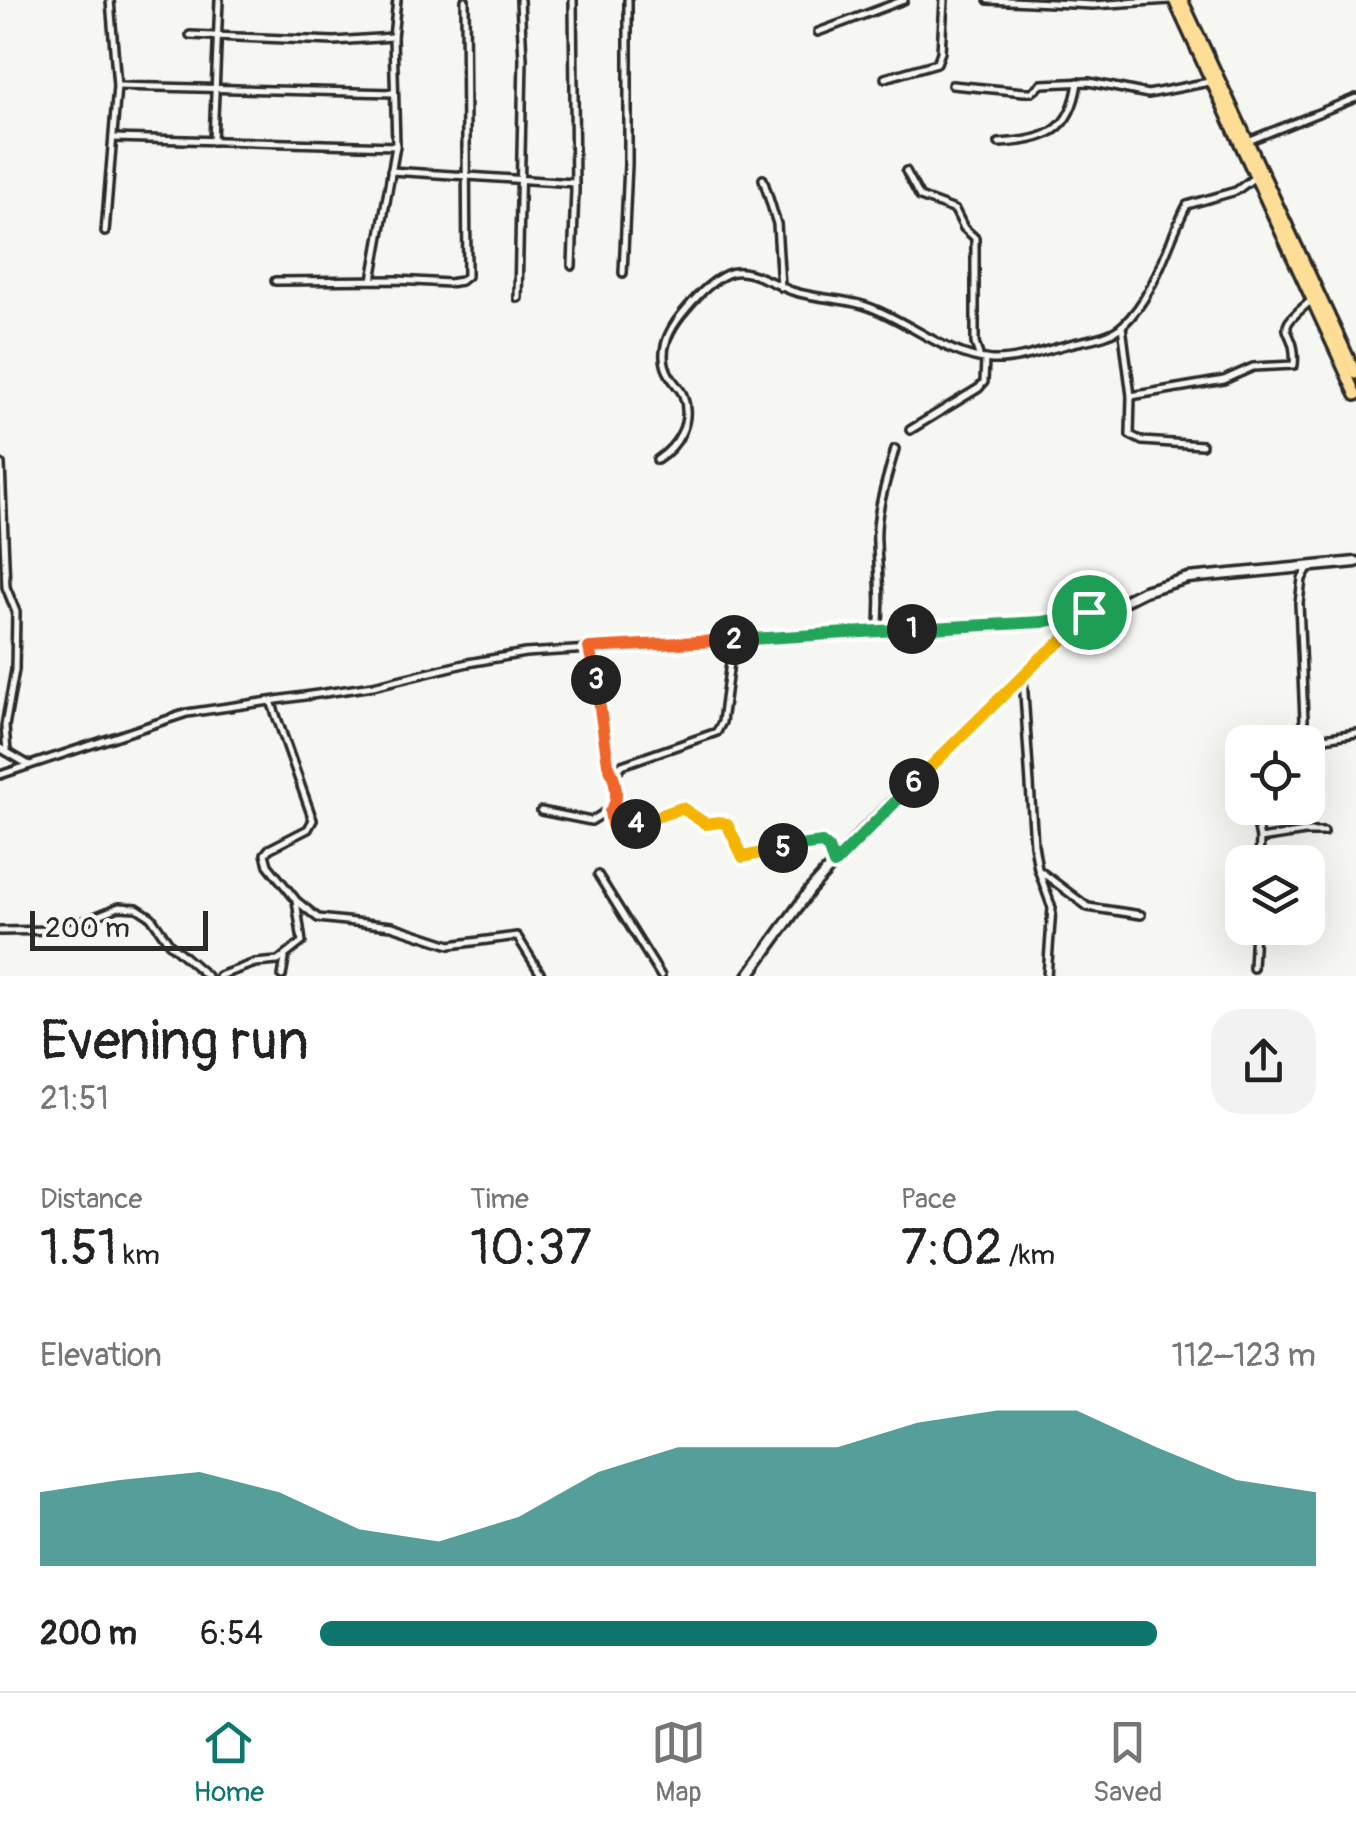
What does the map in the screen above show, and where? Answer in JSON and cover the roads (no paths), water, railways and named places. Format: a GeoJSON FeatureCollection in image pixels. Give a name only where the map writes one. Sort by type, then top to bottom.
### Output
{"type":"FeatureCollection","features":[{"type":"Feature","properties":{"kind":"main road"},"geometry":{"type":"LineString","coordinates":[[1172,0],[1356,395]]}},
{"type":"Feature","properties":{"kind":"main road"},"geometry":{"type":"LineString","coordinates":[[1182,0],[1356,374]]}},
{"type":"Feature","properties":{"kind":"street"},"geometry":{"type":"LineString","coordinates":[[105,232],[117,86],[110,0]]}},
{"type":"Feature","properties":{"kind":"street"},"geometry":{"type":"LineString","coordinates":[[212,141],[219,0]]}},
{"type":"Feature","properties":{"kind":"street"},"geometry":{"type":"LineString","coordinates":[[372,280],[396,146],[393,37],[397,0]]}},
{"type":"Feature","properties":{"kind":"street"},"geometry":{"type":"LineString","coordinates":[[275,281],[448,283],[467,276],[465,0]]}},
{"type":"Feature","properties":{"kind":"street"},"geometry":{"type":"LineString","coordinates":[[518,298],[523,59],[520,0]]}},
{"type":"Feature","properties":{"kind":"street"},"geometry":{"type":"LineString","coordinates":[[572,266],[573,0]]}},
{"type":"Feature","properties":{"kind":"street"},"geometry":{"type":"LineString","coordinates":[[624,272],[628,0]]}},
{"type":"Feature","properties":{"kind":"street"},"geometry":{"type":"LineString","coordinates":[[818,32],[904,0]]}},
{"type":"Feature","properties":{"kind":"street"},"geometry":{"type":"LineString","coordinates":[[886,78],[936,63],[941,52],[944,0]]}},
{"type":"Feature","properties":{"kind":"street"},"geometry":{"type":"LineString","coordinates":[[988,0],[1093,5],[1172,0]]}},
{"type":"Feature","properties":{"kind":"street"},"geometry":{"type":"LineString","coordinates":[[190,35],[348,42],[393,37]]}},
{"type":"Feature","properties":{"kind":"street"},"geometry":{"type":"LineString","coordinates":[[952,85],[1032,92],[1042,84],[1104,82],[1148,94],[1212,81]]}},
{"type":"Feature","properties":{"kind":"street"},"geometry":{"type":"LineString","coordinates":[[998,143],[1030,141],[1051,133],[1070,116],[1078,82]]}},
{"type":"Feature","properties":{"kind":"street"},"geometry":{"type":"LineString","coordinates":[[117,86],[394,93]]}},
{"type":"Feature","properties":{"kind":"street"},"geometry":{"type":"LineString","coordinates":[[1248,141],[1356,98]]}},
{"type":"Feature","properties":{"kind":"street"},"geometry":{"type":"LineString","coordinates":[[113,138],[396,146]]}},
{"type":"Feature","properties":{"kind":"street"},"geometry":{"type":"LineString","coordinates":[[391,171],[575,183]]}},
{"type":"Feature","properties":{"kind":"street"},"geometry":{"type":"LineString","coordinates":[[906,171],[920,197],[955,210],[964,228],[973,234],[974,343],[983,358],[984,382],[910,430]]}},
{"type":"Feature","properties":{"kind":"street"},"geometry":{"type":"LineString","coordinates":[[657,460],[678,442],[685,422],[683,395],[668,374],[668,333],[707,287],[729,273],[744,272],[781,287],[866,306],[983,358],[1036,355],[1122,326],[1159,270],[1187,205],[1236,191],[1255,178]]}},
{"type":"Feature","properties":{"kind":"street"},"geometry":{"type":"LineString","coordinates":[[763,179],[776,224],[781,287]]}},
{"type":"Feature","properties":{"kind":"street"},"geometry":{"type":"LineString","coordinates":[[1131,396],[1224,380],[1253,367],[1294,365],[1285,326],[1312,300]]}},
{"type":"Feature","properties":{"kind":"street"},"geometry":{"type":"LineString","coordinates":[[1122,326],[1131,396],[1128,427],[1133,438],[1202,445]]}},
{"type":"Feature","properties":{"kind":"street"},"geometry":{"type":"LineString","coordinates":[[878,631],[882,604],[879,520],[895,449]]}},
{"type":"Feature","properties":{"kind":"street"},"geometry":{"type":"LineString","coordinates":[[1,464],[6,588],[16,612],[14,670],[4,726],[8,752]]}},
{"type":"Feature","properties":{"kind":"street"},"geometry":{"type":"LineString","coordinates":[[748,976],[810,890],[834,864],[1023,675],[1088,619],[1144,592],[1188,578],[1356,562]]}},
{"type":"Feature","properties":{"kind":"street"},"geometry":{"type":"LineString","coordinates":[[1302,725],[1299,603],[1302,579],[1310,566]]}},
{"type":"Feature","properties":{"kind":"street"},"geometry":{"type":"LineString","coordinates":[[1064,620],[1107,609]]}},
{"type":"Feature","properties":{"kind":"street"},"geometry":{"type":"LineString","coordinates":[[0,775],[168,718],[372,686],[492,658],[589,648],[1088,619]]}},
{"type":"Feature","properties":{"kind":"street"},"geometry":{"type":"LineString","coordinates":[[614,777],[622,765],[717,732],[722,722],[733,640]]}},
{"type":"Feature","properties":{"kind":"street"},"geometry":{"type":"LineString","coordinates":[[541,812],[591,821],[610,812],[615,802],[614,777],[608,764],[589,648]]}},
{"type":"Feature","properties":{"kind":"street"},"geometry":{"type":"LineString","coordinates":[[1023,675],[1038,869],[1052,908],[1047,976]]}},
{"type":"Feature","properties":{"kind":"street"},"geometry":{"type":"LineString","coordinates":[[271,700],[314,820],[312,827],[265,854],[268,866],[296,900],[318,918],[392,926],[450,945],[517,936],[542,976]]}},
{"type":"Feature","properties":{"kind":"street"},"geometry":{"type":"LineString","coordinates":[[1325,738],[1356,733]]}},
{"type":"Feature","properties":{"kind":"street"},"geometry":{"type":"LineString","coordinates":[[0,748],[29,765]]}},
{"type":"Feature","properties":{"kind":"street"},"geometry":{"type":"LineString","coordinates":[[610,812],[614,830],[623,832],[682,808],[706,824],[727,824],[743,857],[817,842],[828,848],[834,864]]}},
{"type":"Feature","properties":{"kind":"street"},"geometry":{"type":"LineString","coordinates":[[1257,825],[1260,845]]}},
{"type":"Feature","properties":{"kind":"street"},"geometry":{"type":"LineString","coordinates":[[1260,840],[1324,832]]}},
{"type":"Feature","properties":{"kind":"street"},"geometry":{"type":"LineString","coordinates":[[1038,869],[1088,908],[1141,915]]}},
{"type":"Feature","properties":{"kind":"street"},"geometry":{"type":"LineString","coordinates":[[598,875],[662,976]]}},
{"type":"Feature","properties":{"kind":"street"},"geometry":{"type":"LineString","coordinates":[[218,976],[286,956],[302,940],[296,900]]}},
{"type":"Feature","properties":{"kind":"street"},"geometry":{"type":"LineString","coordinates":[[0,932],[62,930],[118,907],[137,908],[154,921],[169,944],[207,976]]}},
{"type":"Feature","properties":{"kind":"street"},"geometry":{"type":"LineString","coordinates":[[1254,968],[1255,945]]}},
{"type":"Feature","properties":{"kind":"street"},"geometry":{"type":"LineString","coordinates":[[282,976],[286,956]]}}]}
